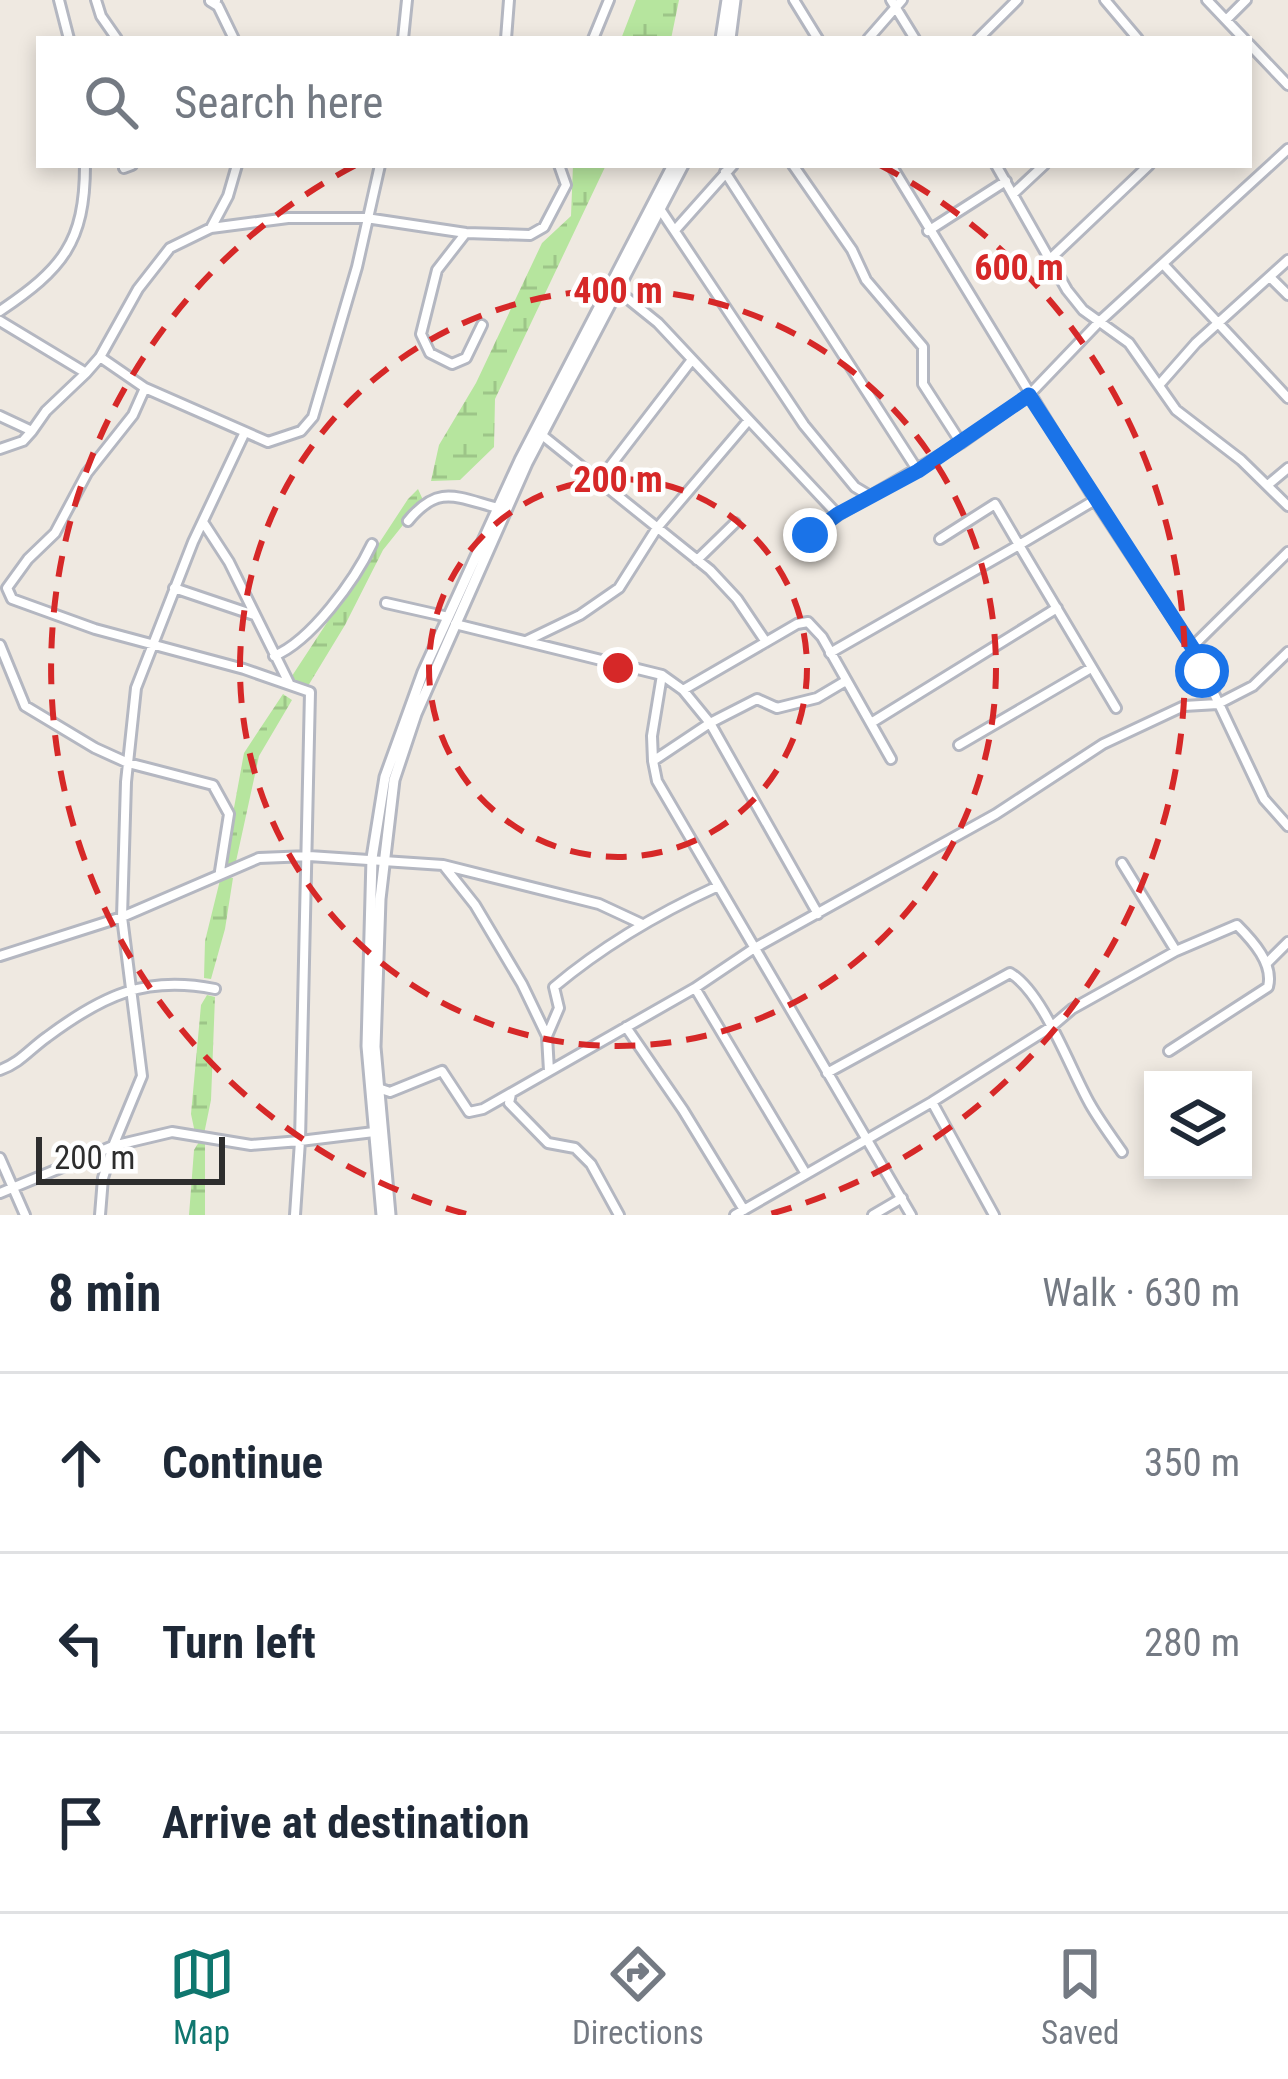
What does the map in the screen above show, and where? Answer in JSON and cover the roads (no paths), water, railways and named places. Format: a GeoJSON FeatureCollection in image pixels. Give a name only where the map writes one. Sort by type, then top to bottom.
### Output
{"type":"FeatureCollection","features":[{"type":"Feature","properties":{"kind":"street"},"geometry":{"type":"LineString","coordinates":[[59,0],[68,36]]}},
{"type":"Feature","properties":{"kind":"street"},"geometry":{"type":"LineString","coordinates":[[96,0],[115,36]]}},
{"type":"Feature","properties":{"kind":"street"},"geometry":{"type":"LineString","coordinates":[[211,0],[232,36]]}},
{"type":"Feature","properties":{"kind":"street"},"geometry":{"type":"LineString","coordinates":[[403,36],[406,0]]}},
{"type":"Feature","properties":{"kind":"street"},"geometry":{"type":"LineString","coordinates":[[506,36],[509,0]]}},
{"type":"Feature","properties":{"kind":"street"},"geometry":{"type":"LineString","coordinates":[[594,36],[609,0]]}},
{"type":"Feature","properties":{"kind":"street"},"geometry":{"type":"LineString","coordinates":[[726,36],[731,0]]}},
{"type":"Feature","properties":{"kind":"street"},"geometry":{"type":"LineString","coordinates":[[794,0],[816,36]]}},
{"type":"Feature","properties":{"kind":"street"},"geometry":{"type":"LineString","coordinates":[[981,36],[1017,0]]}},
{"type":"Feature","properties":{"kind":"street"},"geometry":{"type":"LineString","coordinates":[[1105,0],[1135,36]]}},
{"type":"Feature","properties":{"kind":"street"},"geometry":{"type":"LineString","coordinates":[[1207,0],[1241,36]]}},
{"type":"Feature","properties":{"kind":"street"},"geometry":{"type":"LineString","coordinates":[[1226,20],[1246,0]]}},
{"type":"Feature","properties":{"kind":"street"},"geometry":{"type":"LineString","coordinates":[[870,36],[896,2],[913,36]]}},
{"type":"Feature","properties":{"kind":"street"},"geometry":{"type":"LineString","coordinates":[[1252,48],[1288,85]]}},
{"type":"Feature","properties":{"kind":"street"},"geometry":{"type":"LineString","coordinates":[[810,535],[838,514],[918,471],[1029,395],[1099,322],[1288,148]]}},
{"type":"Feature","properties":{"kind":"street"},"geometry":{"type":"LineString","coordinates":[[0,311],[56,270],[78,230],[85,168]]}},
{"type":"Feature","properties":{"kind":"street"},"geometry":{"type":"LineString","coordinates":[[211,228],[236,168]]}},
{"type":"Feature","properties":{"kind":"street"},"geometry":{"type":"LineString","coordinates":[[100,357],[145,388],[268,442],[301,431],[313,417],[357,267],[380,168]]}},
{"type":"Feature","properties":{"kind":"street"},"geometry":{"type":"LineString","coordinates":[[0,449],[23,441],[46,410],[100,357],[139,289],[170,248],[211,228],[288,218],[365,218],[466,233],[530,236],[544,227],[566,185],[560,168]]}},
{"type":"Feature","properties":{"kind":"street"},"geometry":{"type":"LineString","coordinates":[[382,1214],[375,1030],[378,808],[393,748],[542,436],[658,208],[672,168]]}},
{"type":"Feature","properties":{"kind":"street"},"geometry":{"type":"LineString","coordinates":[[452,621],[498,508],[550,400],[681,168]]}},
{"type":"Feature","properties":{"kind":"street"},"geometry":{"type":"LineString","coordinates":[[795,168],[852,250],[866,280],[923,347],[923,384],[961,443]]}},
{"type":"Feature","properties":{"kind":"street"},"geometry":{"type":"LineString","coordinates":[[893,168],[1029,395],[1192,647],[1264,800],[1288,826]]}},
{"type":"Feature","properties":{"kind":"street"},"geometry":{"type":"LineString","coordinates":[[997,168],[1075,300],[1129,343],[1176,410],[1269,484],[1288,506]]}},
{"type":"Feature","properties":{"kind":"street"},"geometry":{"type":"LineString","coordinates":[[1012,194],[1041,168]]}},
{"type":"Feature","properties":{"kind":"street"},"geometry":{"type":"LineString","coordinates":[[1049,260],[1146,168]]}},
{"type":"Feature","properties":{"kind":"street"},"geometry":{"type":"LineString","coordinates":[[676,229],[729,169],[918,471]]}},
{"type":"Feature","properties":{"kind":"street"},"geometry":{"type":"LineString","coordinates":[[928,231],[1006,182]]}},
{"type":"Feature","properties":{"kind":"street"},"geometry":{"type":"LineString","coordinates":[[658,208],[804,424],[855,487],[871,496]]}},
{"type":"Feature","properties":{"kind":"street"},"geometry":{"type":"LineString","coordinates":[[466,233],[437,270],[421,334],[430,353],[452,364],[466,358],[482,325]]}},
{"type":"Feature","properties":{"kind":"street"},"geometry":{"type":"LineString","coordinates":[[1160,384],[1288,260]]}},
{"type":"Feature","properties":{"kind":"street"},"geometry":{"type":"LineString","coordinates":[[1163,264],[1288,398]]}},
{"type":"Feature","properties":{"kind":"street"},"geometry":{"type":"LineString","coordinates":[[1270,277],[1288,295]]}},
{"type":"Feature","properties":{"kind":"street"},"geometry":{"type":"LineString","coordinates":[[616,290],[658,323],[838,514]]}},
{"type":"Feature","properties":{"kind":"street"},"geometry":{"type":"LineString","coordinates":[[0,321],[86,373]]}},
{"type":"Feature","properties":{"kind":"street"},"geometry":{"type":"LineString","coordinates":[[598,482],[691,361]]}},
{"type":"Feature","properties":{"kind":"street"},"geometry":{"type":"LineString","coordinates":[[145,388],[134,415],[87,473],[55,533],[7,588],[12,599],[95,629],[310,692],[309,856],[295,1215]]}},
{"type":"Feature","properties":{"kind":"street"},"geometry":{"type":"LineString","coordinates":[[0,416],[32,431]]}},
{"type":"Feature","properties":{"kind":"street"},"geometry":{"type":"LineString","coordinates":[[525,641],[580,615],[619,588],[657,528],[748,421]]}},
{"type":"Feature","properties":{"kind":"street"},"geometry":{"type":"LineString","coordinates":[[100,1215],[103,1178],[142,1076],[122,916],[136,688],[174,588],[245,432]]}},
{"type":"Feature","properties":{"kind":"street"},"geometry":{"type":"LineString","coordinates":[[542,436],[697,560],[736,599],[766,642]]}},
{"type":"Feature","properties":{"kind":"street"},"geometry":{"type":"LineString","coordinates":[[1269,484],[1288,468]]}},
{"type":"Feature","properties":{"kind":"street"},"geometry":{"type":"LineString","coordinates":[[408,520],[425,500],[442,495],[498,508]]}},
{"type":"Feature","properties":{"kind":"street"},"geometry":{"type":"LineString","coordinates":[[830,653],[1095,500]]}},
{"type":"Feature","properties":{"kind":"street"},"geometry":{"type":"LineString","coordinates":[[940,539],[995,504],[1116,708]]}},
{"type":"Feature","properties":{"kind":"street"},"geometry":{"type":"LineString","coordinates":[[203,522],[229,562],[289,684]]}},
{"type":"Feature","properties":{"kind":"street"},"geometry":{"type":"LineString","coordinates":[[697,560],[735,523]]}},
{"type":"Feature","properties":{"kind":"street"},"geometry":{"type":"LineString","coordinates":[[274,656],[296,646],[362,566],[372,544]]}},
{"type":"Feature","properties":{"kind":"street"},"geometry":{"type":"LineString","coordinates":[[1192,647],[1288,552]]}},
{"type":"Feature","properties":{"kind":"street"},"geometry":{"type":"LineString","coordinates":[[174,588],[255,616]]}},
{"type":"Feature","properties":{"kind":"street"},"geometry":{"type":"LineString","coordinates":[[386,603],[662,675],[683,690],[710,723],[818,914]]}},
{"type":"Feature","properties":{"kind":"street"},"geometry":{"type":"LineString","coordinates":[[871,723],[1057,608]]}},
{"type":"Feature","properties":{"kind":"street"},"geometry":{"type":"LineString","coordinates":[[683,690],[806,622],[816,628],[890,759]]}},
{"type":"Feature","properties":{"kind":"street"},"geometry":{"type":"LineString","coordinates":[[0,645],[25,706],[128,763],[213,785],[229,814],[220,871]]}},
{"type":"Feature","properties":{"kind":"street"},"geometry":{"type":"LineString","coordinates":[[378,1088],[390,1092],[442,1071],[469,1112],[483,1109],[695,988],[753,949],[995,814],[1102,744],[1184,706],[1218,704],[1253,686],[1288,652]]}},
{"type":"Feature","properties":{"kind":"street"},"geometry":{"type":"LineString","coordinates":[[958,745],[1091,668]]}},
{"type":"Feature","properties":{"kind":"street"},"geometry":{"type":"LineString","coordinates":[[662,675],[652,736],[657,781],[911,1215]]}},
{"type":"Feature","properties":{"kind":"street"},"geometry":{"type":"LineString","coordinates":[[653,760],[757,699],[777,708],[817,698],[844,682]]}},
{"type":"Feature","properties":{"kind":"street"},"geometry":{"type":"LineString","coordinates":[[0,956],[122,916],[259,858],[309,856],[443,865],[599,904],[642,924]]}},
{"type":"Feature","properties":{"kind":"street"},"geometry":{"type":"LineString","coordinates":[[378,859],[367,1046],[382,1214]]}},
{"type":"Feature","properties":{"kind":"street"},"geometry":{"type":"LineString","coordinates":[[1122,863],[1176,951]]}},
{"type":"Feature","properties":{"kind":"street"},"geometry":{"type":"LineString","coordinates":[[443,865],[491,932],[547,1036],[549,1071]]}},
{"type":"Feature","properties":{"kind":"street"},"geometry":{"type":"LineString","coordinates":[[547,1036],[559,1008],[554,987],[591,956],[642,924],[716,887]]}},
{"type":"Feature","properties":{"kind":"street"},"geometry":{"type":"LineString","coordinates":[[626,1027],[683,1109],[740,1212],[932,1102],[1072,1010],[1176,951],[1238,925],[1267,963],[1268,987],[1169,1052]]}},
{"type":"Feature","properties":{"kind":"street"},"geometry":{"type":"LineString","coordinates":[[1267,963],[1288,942]]}},
{"type":"Feature","properties":{"kind":"street"},"geometry":{"type":"LineString","coordinates":[[826,1073],[1010,973],[1052,1027],[1089,1102],[1122,1152]]}},
{"type":"Feature","properties":{"kind":"street"},"geometry":{"type":"LineString","coordinates":[[0,1070],[107,998],[132,988],[170,984],[215,989]]}},
{"type":"Feature","properties":{"kind":"street"},"geometry":{"type":"LineString","coordinates":[[695,988],[806,1174]]}},
{"type":"Feature","properties":{"kind":"street"},"geometry":{"type":"LineString","coordinates":[[511,1093],[509,1103],[548,1143],[575,1148],[591,1163],[619,1215]]}},
{"type":"Feature","properties":{"kind":"street"},"geometry":{"type":"LineString","coordinates":[[932,1102],[994,1215]]}},
{"type":"Feature","properties":{"kind":"street"},"geometry":{"type":"LineString","coordinates":[[0,1193],[113,1146],[172,1132],[251,1145],[374,1132]]}},
{"type":"Feature","properties":{"kind":"street"},"geometry":{"type":"LineString","coordinates":[[0,1158],[25,1215]]}},
{"type":"Feature","properties":{"kind":"street"},"geometry":{"type":"LineString","coordinates":[[874,1215],[902,1198]]}}]}
